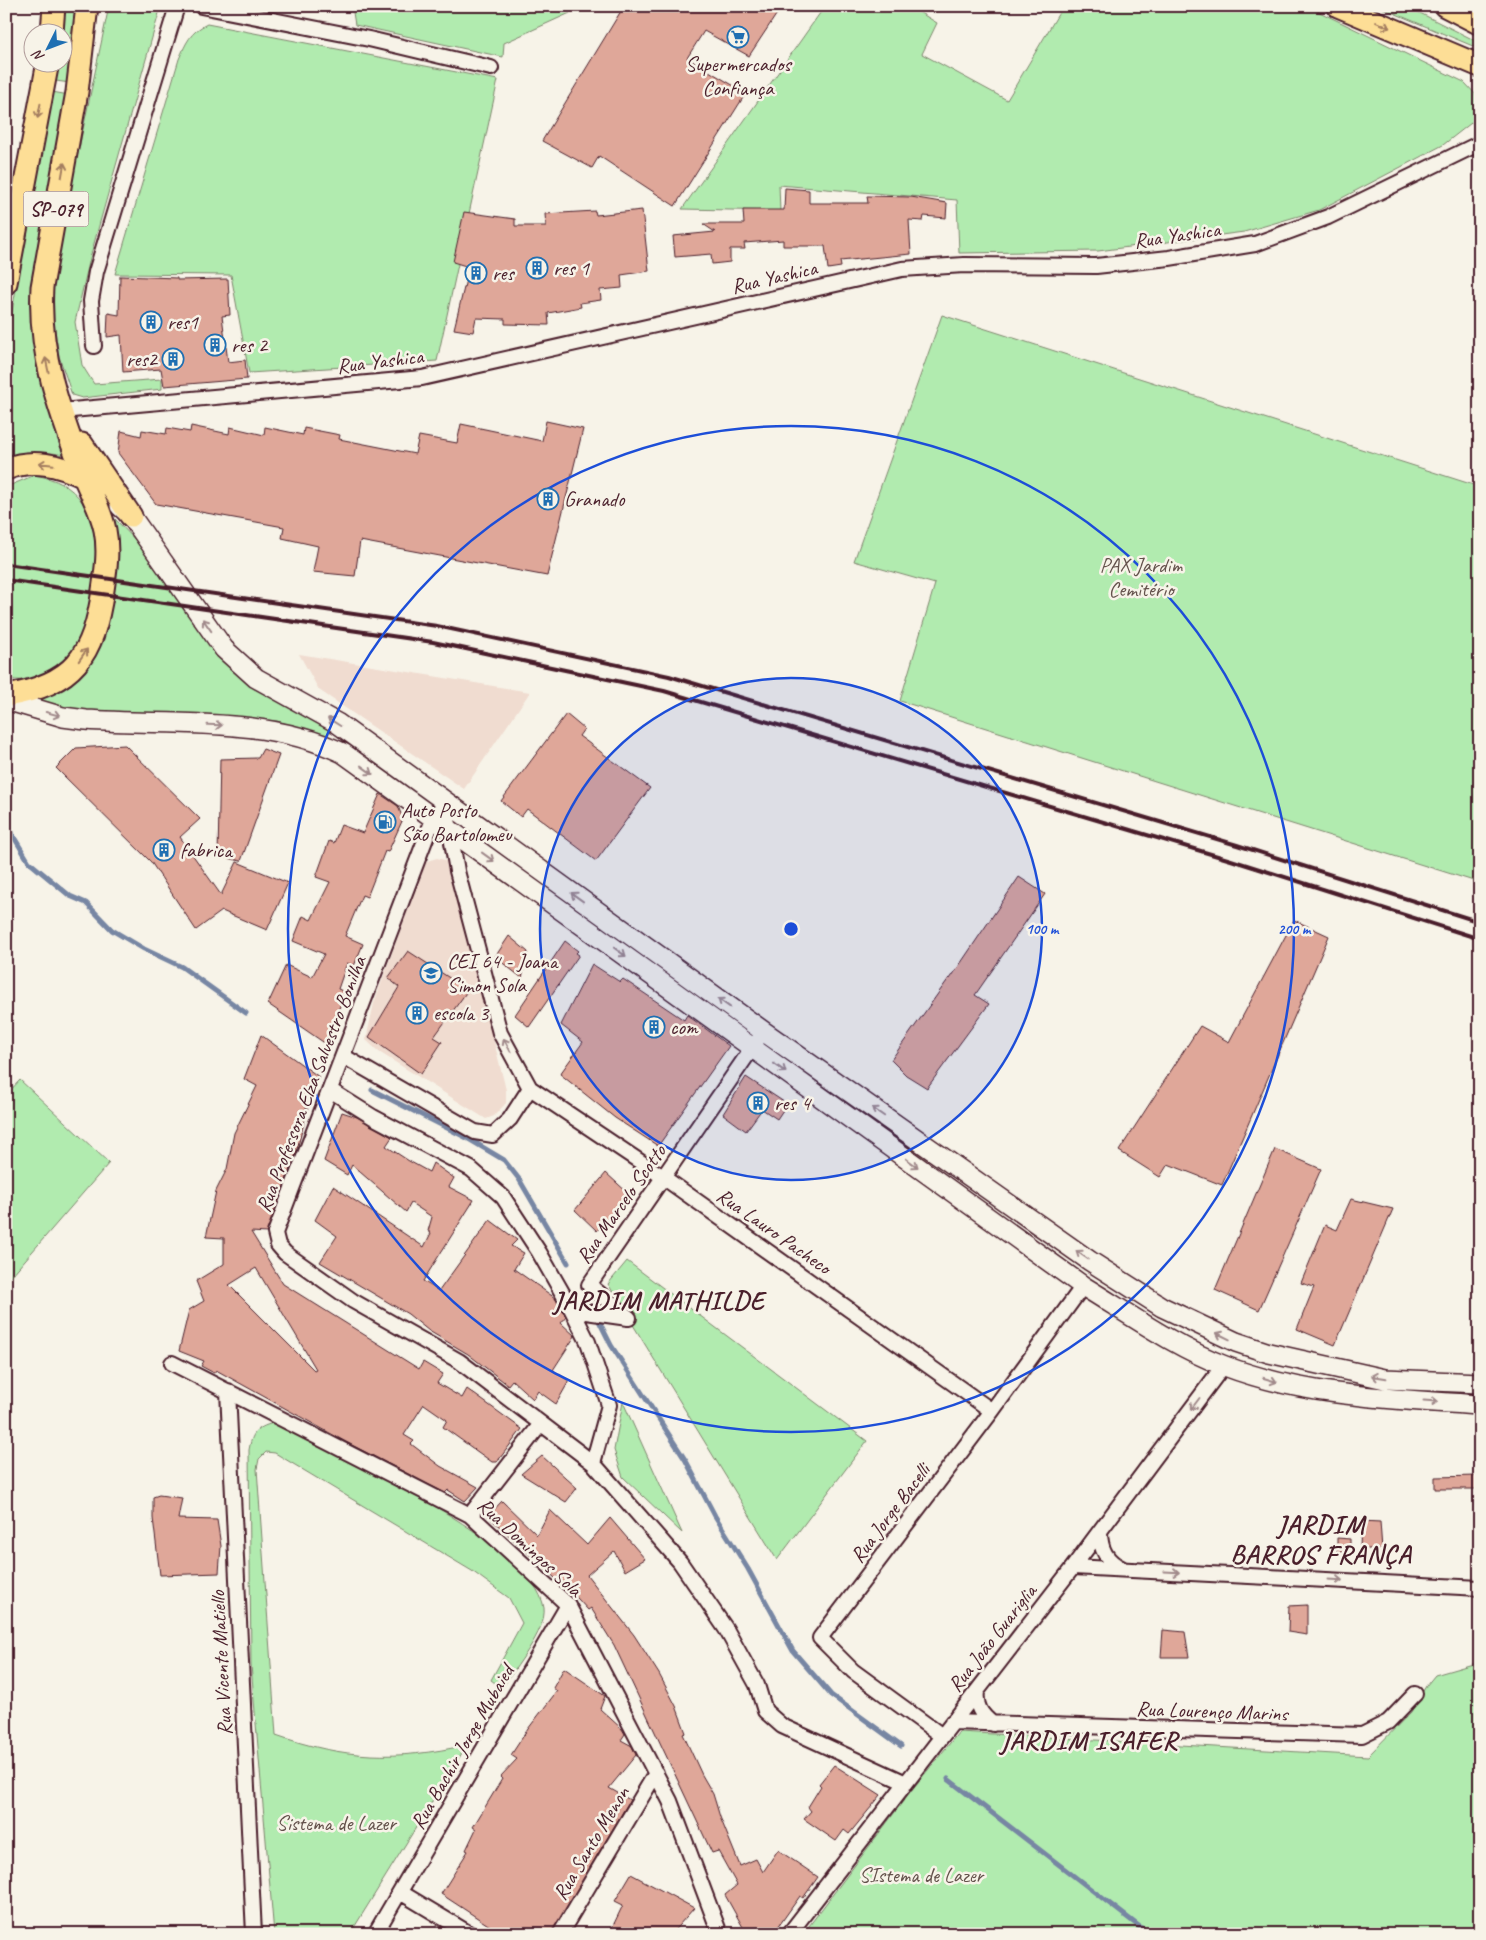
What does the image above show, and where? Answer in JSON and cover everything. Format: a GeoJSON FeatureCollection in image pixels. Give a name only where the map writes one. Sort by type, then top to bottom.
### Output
{"type":"FeatureCollection","features":[{"type":"Feature","properties":{"kind":"main road"},"geometry":{"type":"LineString","coordinates":[[53,22],[54,6]]}},
{"type":"Feature","properties":{"kind":"main road","name":"SP-079"},"geometry":{"type":"LineString","coordinates":[[6,696],[30,692],[57,680],[79,661],[94,636],[106,565],[106,537],[98,507],[84,478],[61,411],[43,344],[40,317],[41,294],[77,92],[87,6]]}},
{"type":"Feature","properties":{"kind":"main road"},"geometry":{"type":"LineString","coordinates":[[1338,6],[1480,66]]}},
{"type":"Feature","properties":{"kind":"main road"},"geometry":{"type":"LineString","coordinates":[[1445,6],[1480,24]]}},
{"type":"Feature","properties":{"kind":"main road","name":"SP-079"},"geometry":{"type":"LineString","coordinates":[[6,284],[46,72]]}},
{"type":"Feature","properties":{"kind":"main road"},"geometry":{"type":"LineString","coordinates":[[61,411],[95,466],[224,649],[239,665],[256,678],[337,723],[763,1031],[1090,1261],[1162,1307],[1236,1342],[1328,1368],[1385,1379],[1480,1383]]}},
{"type":"Feature","properties":{"kind":"main road"},"geometry":{"type":"LineString","coordinates":[[6,469],[32,463],[50,464],[68,469],[84,478],[131,516]]}},
{"type":"Feature","properties":{"kind":"main road"},"geometry":{"type":"LineString","coordinates":[[6,700],[63,716],[86,720],[249,726],[279,730],[321,742],[343,753],[450,829],[749,1053],[1083,1286],[1164,1336],[1224,1365],[1284,1384],[1330,1394],[1480,1405]]}},
{"type":"Feature","properties":{"kind":"main road"},"geometry":{"type":"LineString","coordinates":[[1224,1365],[1244,1356],[1269,1352]]}},
{"type":"Feature","properties":{"kind":"street"},"geometry":{"type":"LineString","coordinates":[[94,346],[90,301],[96,272],[177,6]]}},
{"type":"Feature","properties":{"kind":"street"},"geometry":{"type":"LineString","coordinates":[[201,6],[369,39],[491,68]]}},
{"type":"Feature","properties":{"kind":"street","name":"Rua Yashica"},"geometry":{"type":"LineString","coordinates":[[61,411],[422,378],[902,269],[964,265],[1096,266],[1169,258],[1255,244],[1328,217],[1480,142]]}},
{"type":"Feature","properties":{"kind":"street"},"geometry":{"type":"LineString","coordinates":[[343,1056],[476,1132],[493,1134],[510,1119],[530,1088],[500,1033],[457,871],[445,802]]}},
{"type":"Feature","properties":{"kind":"street","name":"Rua Professora Elza Salvestro Bonilha"},"geometry":{"type":"LineString","coordinates":[[445,802],[434,818],[275,1233],[278,1245],[285,1254],[353,1300],[459,1361],[540,1425],[593,1463],[680,1562],[721,1621],[757,1685],[766,1711],[782,1726],[906,1783]]}},
{"type":"Feature","properties":{"kind":"street","name":"Rua Marcelo Scotto"},"geometry":{"type":"LineString","coordinates":[[572,1310],[628,1318],[590,1285],[763,1031]]}},
{"type":"Feature","properties":{"kind":"street","name":"Rua Lauro Pacheco"},"geometry":{"type":"LineString","coordinates":[[530,1088],[663,1177],[992,1411]]}},
{"type":"Feature","properties":{"kind":"street"},"geometry":{"type":"LineString","coordinates":[[330,1090],[373,1117],[470,1169],[503,1197],[539,1252],[588,1342],[609,1405],[593,1463]]}},
{"type":"Feature","properties":{"kind":"street","name":"Rua Jorge Bacelli"},"geometry":{"type":"LineString","coordinates":[[942,1736],[853,1671],[820,1638],[992,1411],[1083,1286]]}},
{"type":"Feature","properties":{"kind":"street","name":"Rua Domingos Sola"},"geometry":{"type":"LineString","coordinates":[[172,1363],[470,1515],[568,1606],[670,1801],[720,1934]]}},
{"type":"Feature","properties":{"kind":"street","name":"Rua João Guariglia"},"geometry":{"type":"LineString","coordinates":[[789,1934],[1073,1567],[1224,1365]]}},
{"type":"Feature","properties":{"kind":"street","name":"Rua Vicente Matiello"},"geometry":{"type":"LineString","coordinates":[[228,1391],[254,1934]]}},
{"type":"Feature","properties":{"kind":"street"},"geometry":{"type":"LineString","coordinates":[[470,1515],[540,1425]]}},
{"type":"Feature","properties":{"kind":"street"},"geometry":{"type":"LineString","coordinates":[[1100,1531],[1100,1542],[1109,1561],[1124,1570]]}},
{"type":"Feature","properties":{"kind":"street"},"geometry":{"type":"LineString","coordinates":[[1073,1567],[1480,1588]]}},
{"type":"Feature","properties":{"kind":"street","name":"Rua Bachir Jorge Mubaied"},"geometry":{"type":"LineString","coordinates":[[375,1934],[568,1606]]}},
{"type":"Feature","properties":{"kind":"street"},"geometry":{"type":"LineString","coordinates":[[976,1691],[978,1708],[984,1718],[993,1724]]}},
{"type":"Feature","properties":{"kind":"street","name":"Rua Lourenço Marins"},"geometry":{"type":"LineString","coordinates":[[952,1722],[1362,1736],[1388,1722],[1414,1694]]}},
{"type":"Feature","properties":{"kind":"street","name":"Rua Santo Menon"},"geometry":{"type":"LineString","coordinates":[[560,1934],[656,1772]]}},
{"type":"Feature","properties":{"kind":"street"},"geometry":{"type":"LineString","coordinates":[[400,1892],[470,1934]]}},
{"type":"Feature","properties":{"kind":"shaded area"},"geometry":{"type":"Polygon","coordinates":[[[299,654],[530,692],[464,789],[319,690],[299,654]]]}},
{"type":"Feature","properties":{"kind":"shaded area","name":"CEI 64 - Joana Simon Sola"},"geometry":{"type":"Polygon","coordinates":[[[437,858],[445,860],[450,864],[506,1090],[506,1103],[494,1116],[486,1119],[379,1052],[366,1040],[374,1003],[421,873],[427,861],[437,858]]]}},
{"type":"Feature","properties":{"kind":"green space"},"geometry":{"type":"Polygon","coordinates":[[[65,6],[80,6],[72,68],[72,22],[63,22],[65,6]]]}},
{"type":"Feature","properties":{"kind":"green space"},"geometry":{"type":"Polygon","coordinates":[[[109,6],[161,6],[91,254],[75,322],[82,365],[94,384],[162,379],[162,389],[82,398],[72,395],[59,356],[51,305],[55,262],[109,6]]]}},
{"type":"Feature","properties":{"kind":"green space"},"geometry":{"type":"Polygon","coordinates":[[[352,6],[557,6],[570,13],[504,43],[503,57],[355,25],[352,6]]]}},
{"type":"Feature","properties":{"kind":"green space"},"geometry":{"type":"Polygon","coordinates":[[[825,6],[909,6],[937,23],[922,54],[1007,100],[1063,6],[1307,6],[1464,82],[1480,99],[1480,116],[1443,145],[1319,210],[1244,232],[1098,251],[959,253],[957,200],[779,185],[780,211],[682,209],[825,6]]]}},
{"type":"Feature","properties":{"kind":"green space"},"geometry":{"type":"Polygon","coordinates":[[[1377,6],[1406,6],[1480,43],[1480,49],[1377,6]]]}},
{"type":"Feature","properties":{"kind":"green space"},"geometry":{"type":"Polygon","coordinates":[[[207,24],[498,80],[437,361],[249,373],[231,275],[115,274],[179,59],[186,43],[193,34],[207,24]]]}},
{"type":"Feature","properties":{"kind":"green space"},"geometry":{"type":"Polygon","coordinates":[[[57,72],[71,72],[70,83],[56,81],[57,72]]]}},
{"type":"Feature","properties":{"kind":"green space"},"geometry":{"type":"Polygon","coordinates":[[[52,92],[69,95],[36,259],[33,325],[37,370],[50,408],[71,457],[38,452],[6,456],[6,344],[52,92]]]}},
{"type":"Feature","properties":{"kind":"green space","name":"PAX Jardim Cemitério"},"geometry":{"type":"Polygon","coordinates":[[[942,315],[1480,487],[1480,883],[900,701],[935,584],[854,561],[942,315]]]}},
{"type":"Feature","properties":{"kind":"green space"},"geometry":{"type":"Polygon","coordinates":[[[35,475],[62,484],[83,503],[90,517],[94,534],[96,576],[89,619],[83,636],[70,658],[63,665],[45,675],[26,680],[16,680],[6,678],[6,487],[35,475]]]}},
{"type":"Feature","properties":{"kind":"green space"},"geometry":{"type":"Polygon","coordinates":[[[114,518],[148,553],[224,662],[234,671],[332,730],[327,736],[277,721],[110,713],[72,709],[37,701],[64,688],[84,671],[95,658],[104,640],[118,564],[117,534],[114,518]]]}},
{"type":"Feature","properties":{"kind":"green space"},"geometry":{"type":"Polygon","coordinates":[[[20,1080],[109,1163],[6,1282],[6,1095],[20,1080]]]}},
{"type":"Feature","properties":{"kind":"green space"},"geometry":{"type":"Polygon","coordinates":[[[627,1261],[867,1441],[777,1560],[608,1284],[627,1261]]]}},
{"type":"Feature","properties":{"kind":"green space"},"geometry":{"type":"Polygon","coordinates":[[[623,1402],[682,1533],[623,1477],[614,1450],[623,1402]]]}},
{"type":"Feature","properties":{"kind":"green space","name":"Sistema de Lazer"},"geometry":{"type":"Polygon","coordinates":[[[273,1423],[389,1480],[432,1504],[472,1530],[507,1557],[532,1583],[544,1608],[544,1617],[535,1638],[502,1688],[491,1680],[522,1623],[509,1598],[472,1571],[275,1453],[266,1452],[259,1459],[257,1469],[276,1735],[325,1749],[370,1755],[417,1754],[467,1745],[350,1934],[274,1934],[251,1665],[249,1450],[253,1435],[262,1427],[273,1423]]]}},
{"type":"Feature","properties":{"kind":"green space","name":"SIstema de Lazer"},"geometry":{"type":"Polygon","coordinates":[[[1480,1662],[1480,1934],[803,1934],[910,1792],[959,1732],[1368,1756],[1411,1712],[1426,1686],[1435,1675],[1480,1662]]]}},
{"type":"Feature","properties":{"kind":"building"},"geometry":{"type":"Polygon","coordinates":[[[624,6],[782,6],[749,56],[704,31],[687,58],[746,93],[675,206],[599,156],[592,168],[542,141],[624,6]]]}},
{"type":"Feature","properties":{"kind":"building"},"geometry":{"type":"Polygon","coordinates":[[[785,188],[809,190],[809,203],[868,203],[867,196],[911,197],[947,203],[946,218],[924,216],[923,221],[909,220],[911,254],[840,261],[841,267],[828,269],[825,246],[783,246],[783,240],[744,243],[745,249],[730,249],[730,262],[712,264],[711,254],[675,257],[673,236],[715,232],[703,224],[744,224],[743,210],[784,210],[785,188]]]}},
{"type":"Feature","properties":{"kind":"building"},"geometry":{"type":"Polygon","coordinates":[[[642,210],[649,271],[621,275],[622,288],[600,290],[601,300],[580,303],[581,307],[548,313],[549,325],[505,324],[505,319],[476,318],[473,332],[454,329],[469,267],[453,262],[464,212],[515,219],[515,226],[546,226],[545,214],[595,211],[596,215],[642,210]]]}},
{"type":"Feature","properties":{"kind":"building"},"geometry":{"type":"Polygon","coordinates":[[[120,276],[177,278],[177,280],[228,279],[230,315],[222,316],[228,362],[245,360],[247,379],[164,386],[161,369],[123,372],[121,335],[107,337],[108,313],[119,315],[120,276]]]}},
{"type":"Feature","properties":{"kind":"building"},"geometry":{"type":"Polygon","coordinates":[[[546,421],[583,429],[547,576],[360,541],[355,576],[313,572],[318,546],[282,538],[284,527],[156,504],[118,453],[121,431],[141,436],[142,430],[166,434],[167,428],[190,432],[191,426],[229,434],[230,427],[264,435],[265,427],[303,435],[304,428],[340,435],[339,439],[415,454],[419,436],[457,443],[461,424],[542,441],[546,421]]]}},
{"type":"Feature","properties":{"kind":"building"},"geometry":{"type":"Polygon","coordinates":[[[566,714],[584,729],[579,736],[650,788],[596,861],[527,809],[521,817],[501,801],[566,714]]]}},
{"type":"Feature","properties":{"kind":"building","name":"fabrica"},"geometry":{"type":"Polygon","coordinates":[[[125,745],[200,819],[180,837],[221,895],[237,862],[288,883],[267,930],[222,911],[196,930],[151,862],[56,768],[76,748],[125,745]]]}},
{"type":"Feature","properties":{"kind":"building","name":"fabrica"},"geometry":{"type":"Polygon","coordinates":[[[263,749],[279,755],[241,861],[218,856],[220,759],[258,758],[263,749]]]}},
{"type":"Feature","properties":{"kind":"building"},"geometry":{"type":"Polygon","coordinates":[[[380,794],[398,806],[403,819],[388,852],[385,851],[367,897],[362,895],[345,936],[363,944],[354,966],[347,963],[338,989],[345,992],[326,1044],[268,1004],[286,965],[312,977],[324,954],[293,941],[303,916],[311,920],[330,882],[316,877],[329,841],[334,843],[341,825],[363,833],[380,794]]]}},
{"type":"Feature","properties":{"kind":"building"},"geometry":{"type":"Polygon","coordinates":[[[1019,877],[1045,894],[975,995],[989,1004],[927,1088],[906,1075],[891,1060],[950,979],[1019,877]]]}},
{"type":"Feature","properties":{"kind":"building"},"geometry":{"type":"Polygon","coordinates":[[[1294,920],[1329,936],[1222,1185],[1168,1164],[1160,1177],[1119,1151],[1200,1026],[1229,1042],[1294,920]]]}},
{"type":"Feature","properties":{"kind":"building"},"geometry":{"type":"Polygon","coordinates":[[[509,936],[528,952],[522,978],[495,957],[509,936]]]}},
{"type":"Feature","properties":{"kind":"building"},"geometry":{"type":"Polygon","coordinates":[[[565,941],[578,951],[576,953],[579,955],[529,1027],[515,1015],[565,941]]]}},
{"type":"Feature","properties":{"kind":"building","name":"escola 3"},"geometry":{"type":"Polygon","coordinates":[[[408,951],[468,990],[434,1037],[442,1042],[421,1074],[369,1037],[399,987],[388,978],[408,951]]]}},
{"type":"Feature","properties":{"kind":"building"},"geometry":{"type":"Polygon","coordinates":[[[592,964],[620,982],[623,979],[684,1020],[687,1015],[729,1046],[658,1146],[615,1118],[560,1074],[583,1042],[561,1025],[592,964]]]}},
{"type":"Feature","properties":{"kind":"building"},"geometry":{"type":"Polygon","coordinates":[[[261,1035],[319,1077],[306,1108],[308,1108],[295,1157],[267,1233],[251,1232],[283,1284],[419,1369],[423,1362],[443,1374],[437,1383],[462,1398],[467,1389],[522,1429],[497,1462],[492,1462],[443,1427],[447,1420],[424,1404],[404,1435],[414,1441],[411,1444],[440,1466],[478,1487],[465,1501],[448,1490],[445,1493],[346,1442],[216,1370],[214,1373],[201,1366],[204,1361],[179,1351],[189,1310],[204,1301],[196,1281],[224,1264],[224,1238],[206,1237],[216,1191],[227,1169],[234,1133],[257,1086],[244,1079],[261,1035]],[[256,1268],[229,1285],[314,1370],[316,1369],[256,1268]]]}},
{"type":"Feature","properties":{"kind":"building","name":"res 4"},"geometry":{"type":"Polygon","coordinates":[[[746,1077],[787,1104],[777,1119],[762,1109],[746,1131],[723,1114],[746,1077]]]}},
{"type":"Feature","properties":{"kind":"building"},"geometry":{"type":"Polygon","coordinates":[[[342,1112],[357,1117],[392,1137],[386,1146],[409,1161],[429,1172],[433,1163],[454,1178],[449,1187],[474,1200],[423,1281],[439,1291],[490,1220],[517,1240],[511,1246],[524,1253],[514,1269],[555,1298],[566,1317],[561,1323],[575,1336],[553,1370],[569,1381],[556,1404],[538,1391],[533,1399],[512,1380],[508,1385],[468,1354],[429,1331],[408,1314],[320,1262],[337,1236],[315,1220],[333,1186],[424,1247],[431,1233],[428,1231],[432,1217],[411,1203],[406,1212],[352,1165],[347,1175],[324,1161],[342,1112]]]}},
{"type":"Feature","properties":{"kind":"building"},"geometry":{"type":"Polygon","coordinates":[[[1275,1149],[1321,1169],[1259,1310],[1215,1290],[1275,1149]]]}},
{"type":"Feature","properties":{"kind":"building"},"geometry":{"type":"Polygon","coordinates":[[[606,1173],[629,1194],[597,1231],[575,1210],[606,1173]]]}},
{"type":"Feature","properties":{"kind":"building"},"geometry":{"type":"Polygon","coordinates":[[[1351,1199],[1393,1209],[1335,1345],[1297,1329],[1314,1287],[1301,1283],[1325,1225],[1337,1230],[1351,1199]]]}},
{"type":"Feature","properties":{"kind":"building"},"geometry":{"type":"Polygon","coordinates":[[[542,1456],[577,1488],[566,1502],[521,1474],[542,1456]]]}},
{"type":"Feature","properties":{"kind":"building"},"geometry":{"type":"Polygon","coordinates":[[[1477,1476],[1477,1489],[1435,1489],[1435,1477],[1477,1476]]]}},
{"type":"Feature","properties":{"kind":"building"},"geometry":{"type":"Polygon","coordinates":[[[159,1495],[182,1498],[178,1519],[217,1520],[221,1546],[219,1573],[160,1575],[153,1518],[153,1497],[159,1495]]]}},
{"type":"Feature","properties":{"kind":"building"},"geometry":{"type":"Polygon","coordinates":[[[502,1501],[537,1535],[550,1510],[587,1545],[610,1518],[645,1559],[625,1571],[614,1551],[587,1575],[634,1635],[659,1674],[676,1706],[686,1733],[683,1734],[713,1794],[720,1817],[740,1866],[756,1859],[763,1872],[778,1850],[818,1877],[803,1898],[800,1896],[773,1934],[748,1934],[744,1929],[725,1895],[737,1885],[718,1851],[712,1853],[614,1645],[591,1608],[588,1610],[558,1577],[556,1579],[488,1516],[502,1501]]]}},
{"type":"Feature","properties":{"kind":"building"},"geometry":{"type":"Polygon","coordinates":[[[1361,1521],[1380,1522],[1382,1549],[1360,1549],[1361,1521]]]}},
{"type":"Feature","properties":{"kind":"building"},"geometry":{"type":"Polygon","coordinates":[[[1337,1538],[1350,1539],[1350,1552],[1337,1552],[1337,1538]]]}},
{"type":"Feature","properties":{"kind":"building"},"geometry":{"type":"Polygon","coordinates":[[[1307,1605],[1307,1635],[1288,1632],[1289,1606],[1307,1605]]]}},
{"type":"Feature","properties":{"kind":"building"},"geometry":{"type":"Polygon","coordinates":[[[1163,1630],[1185,1632],[1189,1657],[1161,1657],[1163,1630]]]}},
{"type":"Feature","properties":{"kind":"building"},"geometry":{"type":"Polygon","coordinates":[[[564,1668],[605,1696],[600,1709],[622,1729],[625,1734],[621,1740],[632,1746],[636,1755],[609,1788],[630,1800],[551,1934],[502,1934],[441,1894],[468,1851],[466,1850],[476,1829],[473,1827],[502,1779],[500,1777],[517,1759],[511,1755],[557,1691],[553,1688],[564,1668]]]}},
{"type":"Feature","properties":{"kind":"building"},"geometry":{"type":"Polygon","coordinates":[[[834,1765],[881,1795],[849,1834],[844,1830],[836,1841],[804,1819],[811,1811],[808,1807],[821,1786],[819,1784],[834,1765]]]}},
{"type":"Feature","properties":{"kind":"building"},"geometry":{"type":"Polygon","coordinates":[[[631,1874],[694,1908],[671,1934],[609,1934],[623,1905],[615,1901],[631,1874]]]}},
{"type":"Feature","properties":{"kind":"waterway"},"geometry":{"type":"LineString","coordinates":[[6,824],[29,862],[70,896],[86,903],[112,930],[144,949],[182,967],[246,1013]]}},
{"type":"Feature","properties":{"kind":"waterway"},"geometry":{"type":"LineString","coordinates":[[372,1090],[467,1138],[504,1160],[519,1179],[568,1263]]}},
{"type":"Feature","properties":{"kind":"waterway"},"geometry":{"type":"LineString","coordinates":[[599,1321],[611,1345],[686,1461],[715,1516],[748,1569],[793,1651],[831,1695],[901,1746]]}},
{"type":"Feature","properties":{"kind":"waterway"},"geometry":{"type":"LineString","coordinates":[[948,1779],[1149,1934]]}},
{"type":"Feature","properties":{"kind":"railway"},"geometry":{"type":"LineString","coordinates":[[6,564],[437,626],[669,676],[1237,845],[1480,922]]}},
{"type":"Feature","properties":{"kind":"railway"},"geometry":{"type":"LineString","coordinates":[[6,580],[433,642],[664,691],[1231,860],[1480,939]]}},
{"type":"Feature","properties":{"kind":"place","name":"Supermercados Confiança"},"geometry":{"type":"Point","coordinates":[738,37]}},
{"type":"Feature","properties":{"kind":"place","name":"res 1"},"geometry":{"type":"Point","coordinates":[537,268]}},
{"type":"Feature","properties":{"kind":"place","name":"res"},"geometry":{"type":"Point","coordinates":[476,273]}},
{"type":"Feature","properties":{"kind":"place","name":"res1"},"geometry":{"type":"Point","coordinates":[151,322]}},
{"type":"Feature","properties":{"kind":"place","name":"res 2"},"geometry":{"type":"Point","coordinates":[215,345]}},
{"type":"Feature","properties":{"kind":"place","name":"res2"},"geometry":{"type":"Point","coordinates":[173,359]}},
{"type":"Feature","properties":{"kind":"place","name":"Granado"},"geometry":{"type":"Point","coordinates":[548,499]}},
{"type":"Feature","properties":{"kind":"place","name":"Auto Posto São Bartolomeu"},"geometry":{"type":"Point","coordinates":[385,822]}},
{"type":"Feature","properties":{"kind":"place","name":"fabrica"},"geometry":{"type":"Point","coordinates":[164,850]}},
{"type":"Feature","properties":{"kind":"place","name":"CEI 64 - Joana Simon Sola"},"geometry":{"type":"Point","coordinates":[431,973]}},
{"type":"Feature","properties":{"kind":"place","name":"escola 3"},"geometry":{"type":"Point","coordinates":[417,1013]}},
{"type":"Feature","properties":{"kind":"place","name":"com"},"geometry":{"type":"Point","coordinates":[654,1027]}},
{"type":"Feature","properties":{"kind":"place","name":"res 4"},"geometry":{"type":"Point","coordinates":[758,1103]}},
{"type":"Feature","properties":{"kind":"district","name":"JARDIM MATHILDE"},"geometry":{"type":"Point","coordinates":[659,1300]}},
{"type":"Feature","properties":{"kind":"district","name":"JARDIM BARROS FRANÇA"},"geometry":{"type":"Point","coordinates":[1321,1539]}},
{"type":"Feature","properties":{"kind":"district","name":"JARDIM ISAFER"},"geometry":{"type":"Point","coordinates":[1089,1740]}}]}
